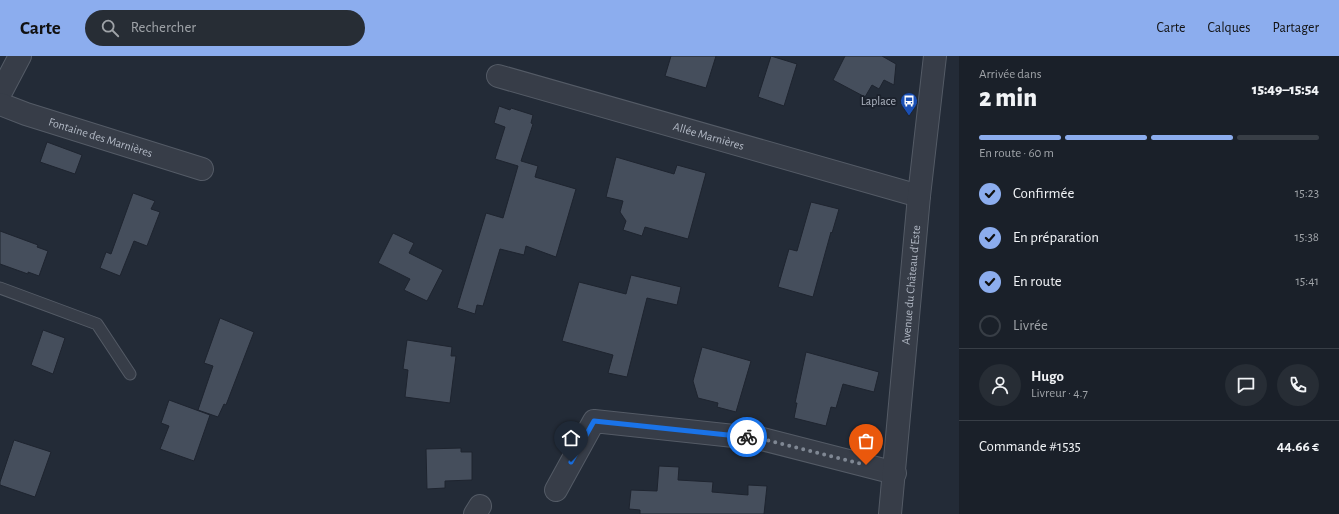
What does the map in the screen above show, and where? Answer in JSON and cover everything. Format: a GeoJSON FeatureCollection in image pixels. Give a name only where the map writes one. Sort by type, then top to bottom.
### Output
{"type":"FeatureCollection","features":[{"type":"Feature","properties":{"kind":"street"},"geometry":{"type":"LineString","coordinates":[[0,94],[20,56]]}},
{"type":"Feature","properties":{"kind":"street","name":"Avenue du Château d'Este"},"geometry":{"type":"LineString","coordinates":[[890,514],[895,473],[919,196],[936,56]]}},
{"type":"Feature","properties":{"kind":"street","name":"Allée Marnières"},"geometry":{"type":"LineString","coordinates":[[498,76],[919,196]]}},
{"type":"Feature","properties":{"kind":"street","name":"Fontaine des Marnières"},"geometry":{"type":"LineString","coordinates":[[0,104],[26,114],[202,169]]}},
{"type":"Feature","properties":{"kind":"street"},"geometry":{"type":"LineString","coordinates":[[556,490],[594,421],[762,439],[895,473]]}},
{"type":"Feature","properties":{"kind":"lane"},"geometry":{"type":"LineString","coordinates":[[0,288],[97,324],[130,374]]}},
{"type":"Feature","properties":{"kind":"building"},"geometry":{"type":"Polygon","coordinates":[[[671,56],[716,56],[706,88],[665,76],[671,56]]]}},
{"type":"Feature","properties":{"kind":"building"},"geometry":{"type":"Polygon","coordinates":[[[771,56],[797,64],[784,106],[758,97],[771,56]]]}},
{"type":"Feature","properties":{"kind":"building"},"geometry":{"type":"Polygon","coordinates":[[[845,56],[882,56],[896,64],[894,85],[884,80],[879,89],[872,85],[865,97],[833,80],[845,56]]]}},
{"type":"Feature","properties":{"kind":"building"},"geometry":{"type":"Polygon","coordinates":[[[499,106],[533,115],[531,123],[533,124],[521,161],[538,166],[535,177],[576,189],[556,257],[526,246],[524,255],[500,249],[483,306],[477,305],[475,314],[457,308],[486,213],[503,218],[518,166],[495,159],[505,127],[494,123],[499,106]]]}},
{"type":"Feature","properties":{"kind":"building"},"geometry":{"type":"Polygon","coordinates":[[[47,142],[82,155],[75,174],[40,162],[47,142]]]}},
{"type":"Feature","properties":{"kind":"building"},"geometry":{"type":"Polygon","coordinates":[[[616,157],[674,174],[677,165],[706,173],[688,239],[645,227],[642,236],[623,230],[626,221],[620,212],[623,201],[606,197],[616,157]]]}},
{"type":"Feature","properties":{"kind":"building"},"geometry":{"type":"Polygon","coordinates":[[[133,193],[155,201],[151,209],[160,212],[147,246],[134,241],[120,276],[100,268],[106,252],[111,254],[133,193]]]}},
{"type":"Feature","properties":{"kind":"building"},"geometry":{"type":"Polygon","coordinates":[[[811,202],[839,209],[813,297],[778,287],[789,249],[797,251],[811,202]]]}},
{"type":"Feature","properties":{"kind":"building"},"geometry":{"type":"Polygon","coordinates":[[[0,231],[38,245],[37,247],[48,251],[39,276],[28,272],[28,274],[0,264],[0,231]]]}},
{"type":"Feature","properties":{"kind":"building"},"geometry":{"type":"Polygon","coordinates":[[[393,233],[414,243],[409,253],[443,270],[427,301],[404,290],[410,279],[378,263],[393,233]]]}},
{"type":"Feature","properties":{"kind":"building"},"geometry":{"type":"Polygon","coordinates":[[[631,275],[681,287],[677,305],[647,298],[627,377],[608,373],[613,355],[562,341],[579,282],[626,294],[631,275]]]}},
{"type":"Feature","properties":{"kind":"building"},"geometry":{"type":"Polygon","coordinates":[[[220,318],[254,332],[226,405],[224,404],[218,417],[198,410],[213,366],[204,363],[220,318]]]}},
{"type":"Feature","properties":{"kind":"building"},"geometry":{"type":"Polygon","coordinates":[[[43,330],[65,338],[53,374],[31,365],[43,330]]]}},
{"type":"Feature","properties":{"kind":"building"},"geometry":{"type":"Polygon","coordinates":[[[407,340],[452,347],[451,356],[456,356],[450,403],[405,397],[408,370],[403,369],[407,340]]]}},
{"type":"Feature","properties":{"kind":"building"},"geometry":{"type":"Polygon","coordinates":[[[702,347],[751,361],[736,412],[717,407],[718,403],[698,398],[693,381],[702,347]]]}},
{"type":"Feature","properties":{"kind":"building"},"geometry":{"type":"Polygon","coordinates":[[[806,352],[879,372],[874,392],[843,384],[836,408],[831,407],[826,426],[794,418],[797,403],[795,403],[806,352]]]}},
{"type":"Feature","properties":{"kind":"building"},"geometry":{"type":"Polygon","coordinates":[[[169,400],[210,415],[194,461],[160,449],[169,426],[161,423],[169,400]]]}},
{"type":"Feature","properties":{"kind":"building"},"geometry":{"type":"Polygon","coordinates":[[[14,440],[51,452],[35,497],[0,485],[14,440]]]}},
{"type":"Feature","properties":{"kind":"building"},"geometry":{"type":"Polygon","coordinates":[[[461,448],[461,452],[472,452],[472,480],[445,481],[445,488],[427,489],[426,449],[461,448]]]}},
{"type":"Feature","properties":{"kind":"building"},"geometry":{"type":"Polygon","coordinates":[[[659,466],[679,467],[678,480],[713,482],[712,492],[748,495],[748,485],[767,486],[764,514],[640,514],[640,510],[629,509],[631,490],[657,491],[659,466]]]}},
{"type":"Feature","properties":{"kind":"way so far"},"geometry":{"type":"LineString","coordinates":[[747,437],[762,439],[866,465]]}},
{"type":"Feature","properties":{"kind":"place","name":"Laplace"},"geometry":{"type":"Point","coordinates":[909,116]}},
{"type":"Feature","properties":{"kind":"route"},"geometry":{"type":"LineString","coordinates":[[571,462],[594,421],[747,437]]}}]}
